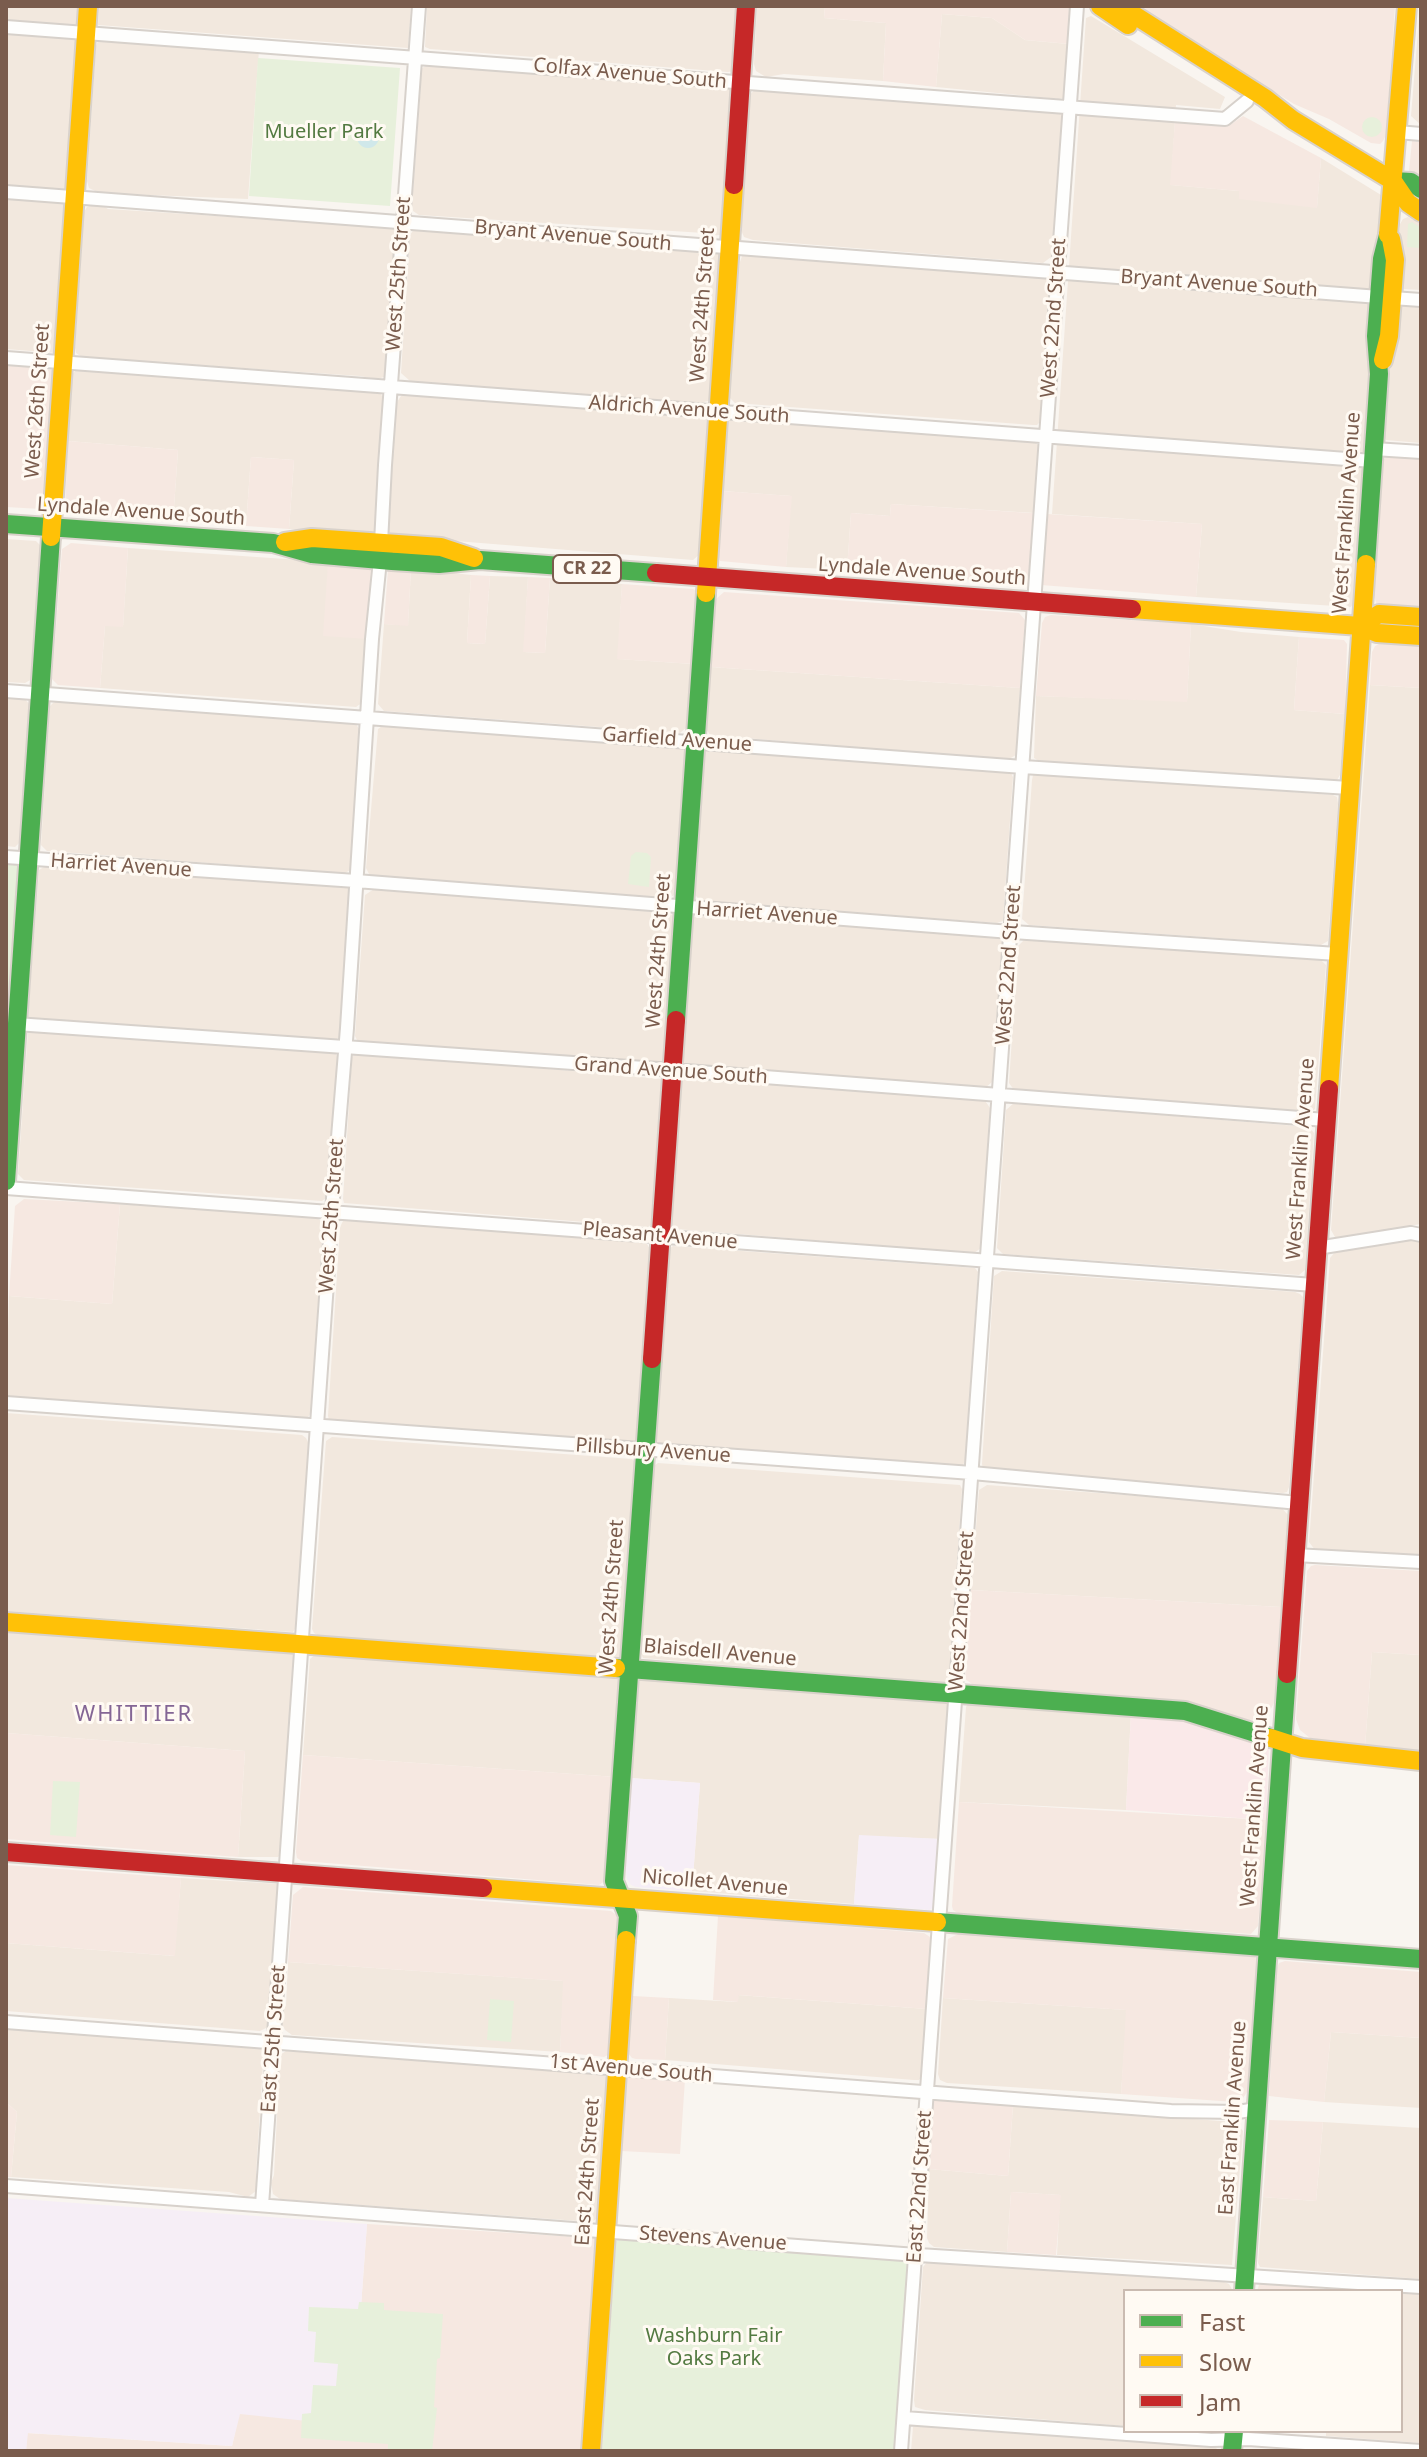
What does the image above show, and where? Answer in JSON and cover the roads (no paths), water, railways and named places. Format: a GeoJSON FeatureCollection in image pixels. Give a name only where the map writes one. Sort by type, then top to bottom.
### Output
{"type":"FeatureCollection","features":[{"type":"Feature","properties":{"kind":"street","name":"West 26th Street"},"geometry":{"type":"LineString","coordinates":[[6,1181],[21,1024],[29,859],[88,6]]}},
{"type":"Feature","properties":{"kind":"street","name":"West 25th Street"},"geometry":{"type":"LineString","coordinates":[[285,1873],[419,6]]}},
{"type":"Feature","properties":{"kind":"street","name":"West 24th Street"},"geometry":{"type":"LineString","coordinates":[[621,1898],[614,1881],[746,6]]}},
{"type":"Feature","properties":{"kind":"street","name":"West 22nd Street"},"geometry":{"type":"LineString","coordinates":[[939,1924],[1077,6]]}},
{"type":"Feature","properties":{"kind":"street"},"geometry":{"type":"LineString","coordinates":[[1100,6],[1247,101],[1274,116],[1293,120]]}},
{"type":"Feature","properties":{"kind":"street"},"geometry":{"type":"LineString","coordinates":[[1120,6],[1265,98],[1293,120],[1393,181],[1408,203],[1421,212]]}},
{"type":"Feature","properties":{"kind":"street","name":"West Franklin Avenue"},"geometry":{"type":"LineString","coordinates":[[1267,1948],[1379,374],[1376,336],[1386,297],[1382,259],[1389,232],[1407,6]]}},
{"type":"Feature","properties":{"kind":"street","name":"Colfax Avenue South"},"geometry":{"type":"LineString","coordinates":[[6,27],[1225,119],[1247,101]]}},
{"type":"Feature","properties":{"kind":"street"},"geometry":{"type":"LineString","coordinates":[[1397,132],[1421,134]]}},
{"type":"Feature","properties":{"kind":"street"},"geometry":{"type":"LineString","coordinates":[[1393,181],[1411,182],[1421,189]]}},
{"type":"Feature","properties":{"kind":"street","name":"Bryant Avenue South"},"geometry":{"type":"LineString","coordinates":[[6,192],[1421,300]]}},
{"type":"Feature","properties":{"kind":"street","name":"Aldrich Avenue South"},"geometry":{"type":"LineString","coordinates":[[6,358],[1046,438],[1373,455],[1421,452]]}},
{"type":"Feature","properties":{"kind":"street","name":"Lyndale Avenue South"},"geometry":{"type":"LineString","coordinates":[[6,524],[273,543],[312,538],[381,551],[441,547],[480,560],[1360,626]]}},
{"type":"Feature","properties":{"kind":"street"},"geometry":{"type":"LineString","coordinates":[[1360,626],[1379,614],[1421,617]]}},
{"type":"Feature","properties":{"kind":"street"},"geometry":{"type":"LineString","coordinates":[[1360,626],[1377,633],[1421,636]]}},
{"type":"Feature","properties":{"kind":"street","name":"Garfield Avenue"},"geometry":{"type":"LineString","coordinates":[[6,691],[1023,767],[1349,788]]}},
{"type":"Feature","properties":{"kind":"street","name":"Harriet Avenue"},"geometry":{"type":"LineString","coordinates":[[6,857],[1337,954]]}},
{"type":"Feature","properties":{"kind":"street","name":"Grand Avenue South"},"geometry":{"type":"LineString","coordinates":[[21,1024],[1326,1120]]}},
{"type":"Feature","properties":{"kind":"street","name":"Pleasant Avenue"},"geometry":{"type":"LineString","coordinates":[[6,1188],[1314,1285]]}},
{"type":"Feature","properties":{"kind":"street"},"geometry":{"type":"LineString","coordinates":[[1317,1248],[1411,1233],[1421,1235]]}},
{"type":"Feature","properties":{"kind":"street","name":"Pillsbury Avenue"},"geometry":{"type":"LineString","coordinates":[[6,1403],[972,1473],[1299,1503]]}},
{"type":"Feature","properties":{"kind":"street"},"geometry":{"type":"LineString","coordinates":[[1295,1555],[1421,1562]]}},
{"type":"Feature","properties":{"kind":"street","name":"Blaisdell Avenue"},"geometry":{"type":"LineString","coordinates":[[6,1622],[1185,1711],[1302,1748],[1421,1761]]}},
{"type":"Feature","properties":{"kind":"street","name":"Nicollet Avenue"},"geometry":{"type":"LineString","coordinates":[[6,1852],[1421,1959]]}},
{"type":"Feature","properties":{"kind":"street","name":"East 25th Street"},"geometry":{"type":"LineString","coordinates":[[262,2205],[285,1873]]}},
{"type":"Feature","properties":{"kind":"street","name":"East 24th Street"},"geometry":{"type":"LineString","coordinates":[[591,2451],[628,1916],[621,1898]]}},
{"type":"Feature","properties":{"kind":"street","name":"East 22nd Street"},"geometry":{"type":"LineString","coordinates":[[901,2451],[939,1924]]}},
{"type":"Feature","properties":{"kind":"street","name":"East Franklin Avenue"},"geometry":{"type":"LineString","coordinates":[[1244,2283],[1267,1948]]}},
{"type":"Feature","properties":{"kind":"street","name":"1st Avenue South"},"geometry":{"type":"LineString","coordinates":[[6,2022],[1171,2111],[1238,2112],[1256,2109]]}},
{"type":"Feature","properties":{"kind":"street","name":"Stevens Avenue"},"geometry":{"type":"LineString","coordinates":[[6,2186],[1244,2283],[1421,2287]]}},
{"type":"Feature","properties":{"kind":"street"},"geometry":{"type":"LineString","coordinates":[[904,2418],[1421,2451]]}},
{"type":"Feature","properties":{"kind":"water"},"geometry":{"type":"Polygon","coordinates":[[[368,126],[376,129],[379,137],[376,145],[368,148],[360,145],[357,137],[360,129],[368,126]]]}},
{"type":"Feature","properties":{"kind":"district","name":"WHITTIER"},"geometry":{"type":"Point","coordinates":[134,1715]}},
{"type":"Feature","properties":{"kind":"park label","name":"Mueller Park"},"geometry":{"type":"Point","coordinates":[324,132]}},
{"type":"Feature","properties":{"kind":"park label","name":"Washburn Fair Oaks Park"},"geometry":{"type":"Point","coordinates":[714,2348]}}]}
